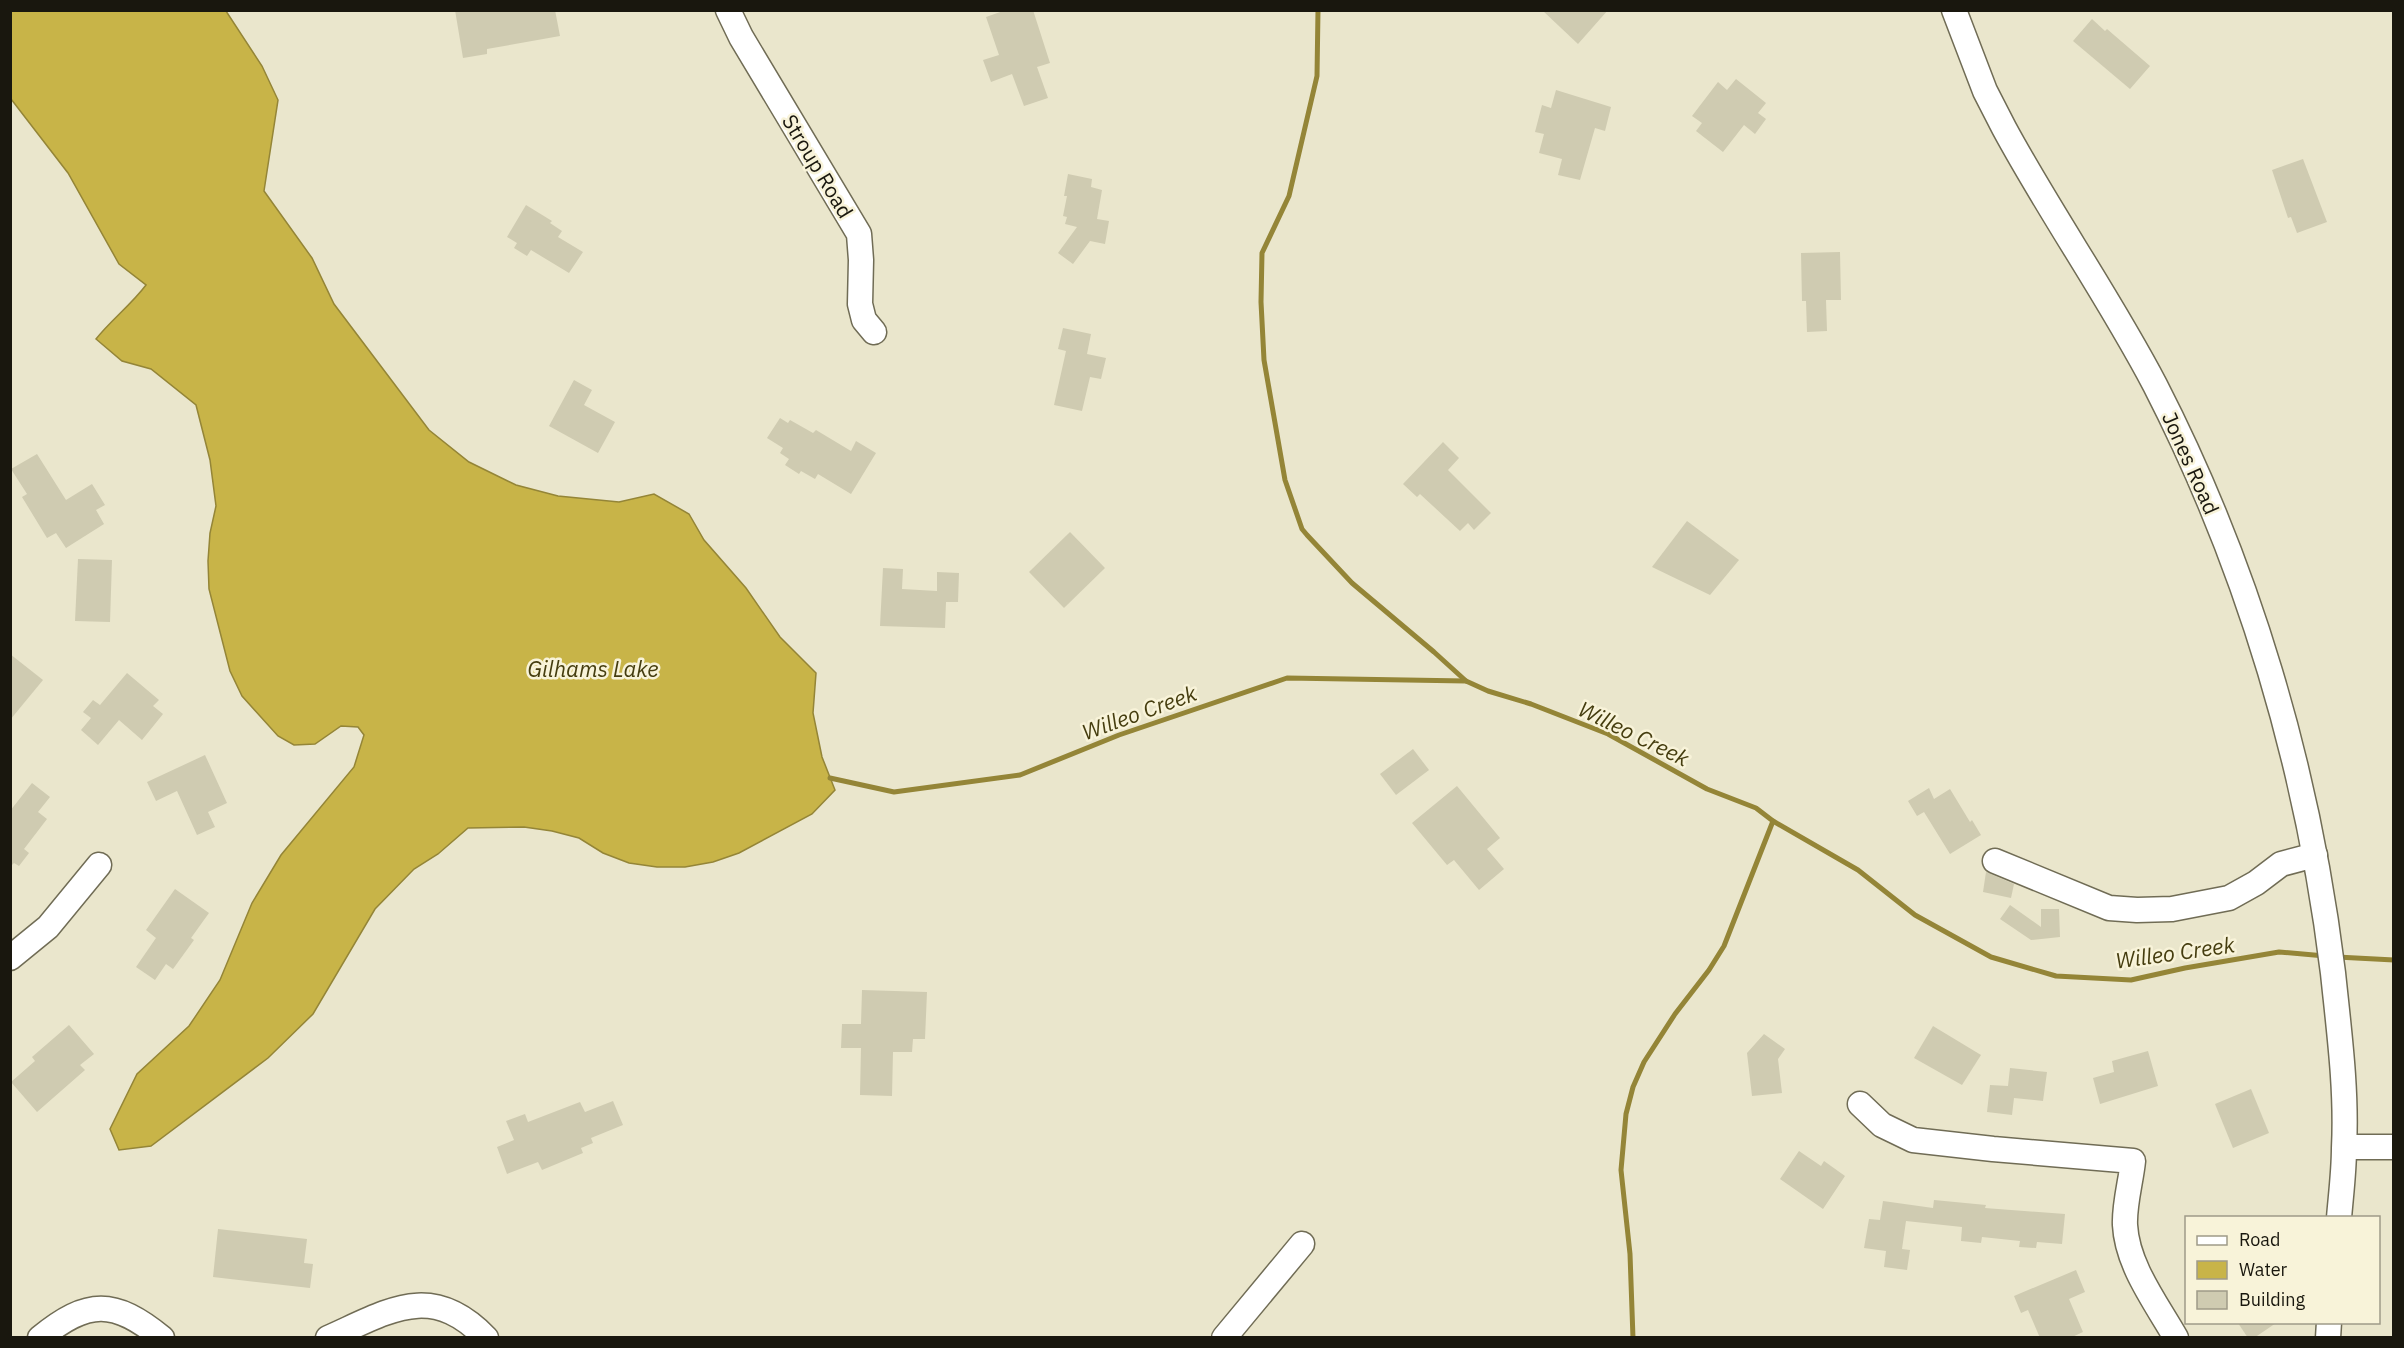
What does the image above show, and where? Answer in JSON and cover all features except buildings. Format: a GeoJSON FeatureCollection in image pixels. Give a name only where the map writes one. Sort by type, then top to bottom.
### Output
{"type":"FeatureCollection","features":[{"type":"Feature","properties":{"kind":"street","name":"Stroup Road"},"geometry":{"type":"LineString","coordinates":[[728,10],[741,37],[859,234],[860,303],[864,320],[874,332]]}},
{"type":"Feature","properties":{"kind":"street","name":"Jones Road"},"geometry":{"type":"LineString","coordinates":[[1954,10],[1985,91],[2010,138],[2153,381],[2187,450],[2217,521],[2261,643],[2290,741],[2315,855],[2337,1006],[2344,1098],[2344,1147],[2338,1216]]}},
{"type":"Feature","properties":{"kind":"street"},"geometry":{"type":"LineString","coordinates":[[1995,861],[2109,908],[2149,910],[2172,909],[2229,898],[2256,883],[2281,864],[2315,855]]}},
{"type":"Feature","properties":{"kind":"street"},"geometry":{"type":"LineString","coordinates":[[10,958],[48,927],[99,865]]}},
{"type":"Feature","properties":{"kind":"street"},"geometry":{"type":"LineString","coordinates":[[1860,1104],[1882,1125],[1913,1140],[2133,1161],[2125,1224],[2128,1247],[2139,1272],[2176,1338]]}},
{"type":"Feature","properties":{"kind":"street"},"geometry":{"type":"LineString","coordinates":[[2344,1147],[2394,1147]]}},
{"type":"Feature","properties":{"kind":"street"},"geometry":{"type":"LineString","coordinates":[[1229,1335],[1302,1244]]}},
{"type":"Feature","properties":{"kind":"street"},"geometry":{"type":"LineString","coordinates":[[328,1338],[393,1310],[416,1304],[446,1308],[463,1317],[486,1338]]}},
{"type":"Feature","properties":{"kind":"street"},"geometry":{"type":"LineString","coordinates":[[40,1338],[59,1322],[87,1309],[95,1308],[131,1315],[162,1338]]}},
{"type":"Feature","properties":{"kind":"water","name":"Gilhams Lake"},"geometry":{"type":"Polygon","coordinates":[[[10,11],[226,11],[262,66],[278,100],[264,191],[312,258],[334,304],[429,430],[469,462],[516,485],[558,496],[619,502],[654,494],[689,514],[704,540],[746,588],[780,637],[816,673],[813,713],[822,757],[835,790],[812,814],[739,853],[713,862],[685,867],[657,867],[629,863],[603,853],[579,838],[552,831],[524,827],[468,828],[438,854],[414,869],[375,909],[313,1014],[268,1058],[151,1146],[119,1150],[110,1129],[137,1074],[189,1026],[220,980],[252,903],[281,855],[354,767],[364,735],[358,727],[341,726],[315,744],[294,745],[278,736],[242,696],[230,671],[209,589],[210,533],[216,506],[210,460],[196,405],[151,369],[122,361],[96,339],[146,285],[119,264],[68,173],[11,99],[10,11]]]}},
{"type":"Feature","properties":{"kind":"waterway"},"geometry":{"type":"LineString","coordinates":[[1318,10],[1317,76],[1289,196],[1262,253],[1261,302],[1264,360],[1285,480],[1302,529],[1307,535],[1352,583],[1466,681]]}},
{"type":"Feature","properties":{"kind":"waterway","name":"Willeo Creek"},"geometry":{"type":"LineString","coordinates":[[830,778],[894,792],[1020,775],[1119,735],[1287,678],[1466,681],[1608,734],[1707,789],[1756,808],[1773,821],[1858,870],[1915,915],[1991,957],[2056,976],[2131,980],[2279,952],[2325,956]]}},
{"type":"Feature","properties":{"kind":"waterway"},"geometry":{"type":"LineString","coordinates":[[1633,1338],[1630,1254],[1621,1170],[1626,1114],[1633,1087],[1644,1062],[1724,946],[1773,821]]}},
{"type":"Feature","properties":{"kind":"waterway","name":"Willeo Creek"},"geometry":{"type":"LineString","coordinates":[[2337,957],[2394,960]]}}]}
